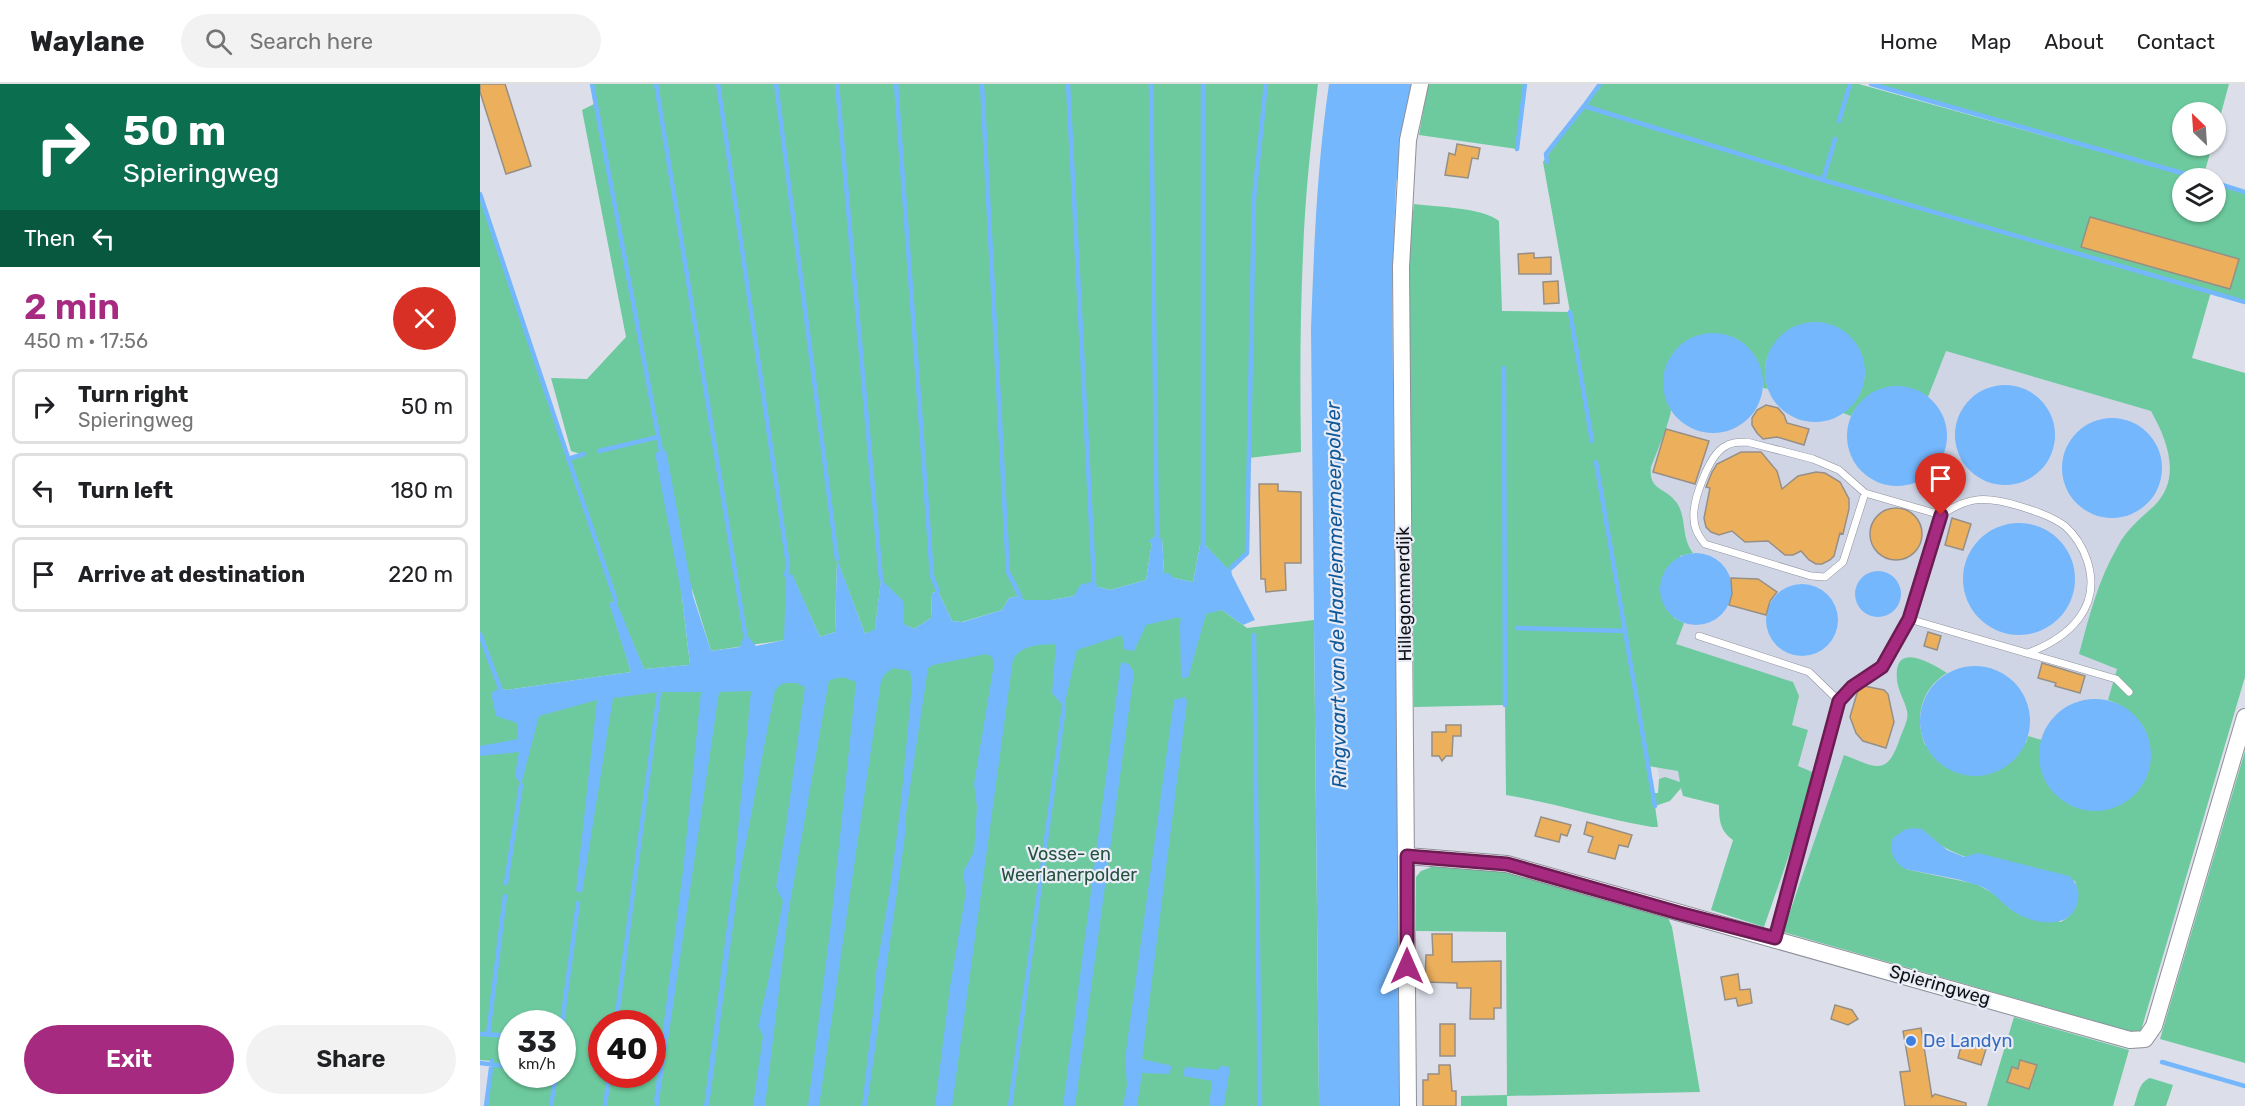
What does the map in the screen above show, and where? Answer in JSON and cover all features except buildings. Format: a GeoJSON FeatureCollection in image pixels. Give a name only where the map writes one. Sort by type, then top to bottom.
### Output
{"type":"FeatureCollection","features":[{"type":"Feature","properties":{"kind":"street","name":"Hillegommerdijk"},"geometry":{"type":"LineString","coordinates":[[1408,1106],[1401,267],[1408,140],[1420,84]]}},
{"type":"Feature","properties":{"kind":"street","name":"Spieringweg"},"geometry":{"type":"LineString","coordinates":[[1407,856],[1507,864],[2130,1040],[2145,1039],[2154,1026],[2245,717]]}},
{"type":"Feature","properties":{"kind":"lane"},"geometry":{"type":"LineString","coordinates":[[1865,493],[1843,562],[1825,577],[1811,576],[1705,544],[1695,528],[1693,517],[1695,503],[1711,461],[1726,446],[1737,442],[1747,442],[1813,459],[1839,470],[1865,493],[1941,515]]}},
{"type":"Feature","properties":{"kind":"lane"},"geometry":{"type":"LineString","coordinates":[[1775,938],[1839,701],[1852,687],[1882,667],[1909,619],[1941,515],[1964,502],[1996,498],[2041,512],[2067,528],[2084,551],[2092,582],[2091,596],[2085,609],[2066,633],[2028,653]]}},
{"type":"Feature","properties":{"kind":"lane"},"geometry":{"type":"LineString","coordinates":[[1909,619],[2116,679],[2130,692]]}},
{"type":"Feature","properties":{"kind":"lane"},"geometry":{"type":"LineString","coordinates":[[1699,636],[1809,672],[1839,701]]}},
{"type":"Feature","properties":{"kind":"shaded area"},"geometry":{"type":"Polygon","coordinates":[[[1576,233],[2245,433],[2130,1003],[1749,884],[1769,820],[1660,784],[1576,233]]]}},
{"type":"Feature","properties":{"kind":"green space","name":"Vosse- en Weerlanerpolder"},"geometry":{"type":"Polygon","coordinates":[[[592,84],[1318,84],[1304,233],[1300,378],[1301,452],[1249,458],[1247,553],[1229,571],[1205,545],[1200,545],[1193,582],[1174,578],[1164,573],[1162,539],[1152,542],[1146,580],[1110,590],[1098,587],[1078,592],[1074,596],[1052,600],[1024,600],[1020,596],[1009,598],[1002,610],[962,622],[952,621],[938,591],[932,593],[931,618],[914,629],[903,624],[881,580],[875,630],[865,634],[837,560],[835,632],[820,637],[792,575],[787,575],[785,640],[711,651],[692,589],[682,597],[690,665],[644,669],[615,601],[610,603],[631,672],[506,690],[500,688],[504,700],[1222,610],[1247,628],[1314,620],[1319,1106],[486,1106],[492,1061],[480,1060],[480,194],[568,459],[583,455],[571,451],[551,378],[587,379],[626,337],[582,110],[596,103],[592,84]]]}},
{"type":"Feature","properties":{"kind":"green space"},"geometry":{"type":"Polygon","coordinates":[[[1428,84],[1525,84],[1517,149],[1419,135],[1428,84]]]}},
{"type":"Feature","properties":{"kind":"green space"},"geometry":{"type":"Polygon","coordinates":[[[1600,84],[1859,84],[2109,154],[1871,84],[2229,84],[2224,102],[2172,102],[2172,156],[2209,156],[2206,168],[2172,168],[2172,222],[2226,222],[2226,187],[2245,192],[2245,302],[2211,292],[2192,358],[2245,373],[2245,677],[2140,1034],[1783,932],[1844,755],[1879,766],[1885,764],[1895,751],[1907,714],[1897,680],[1897,668],[1901,661],[1907,658],[1923,660],[1947,673],[1931,687],[1922,705],[1920,725],[1925,745],[2026,743],[2028,736],[2042,740],[2040,750],[2146,778],[2150,765],[2150,753],[2145,730],[2131,712],[2108,700],[2117,669],[2079,654],[2095,599],[2111,559],[2121,540],[2155,505],[2168,483],[2169,458],[2162,434],[2151,411],[1946,351],[1928,397],[1907,388],[1885,388],[1866,398],[1851,416],[1843,413],[1859,394],[1865,374],[1861,355],[1850,339],[1835,327],[1816,322],[1795,327],[1772,347],[1766,364],[1765,376],[1768,389],[1763,388],[1763,381],[1740,341],[1713,334],[1688,341],[1678,349],[1665,373],[1664,391],[1671,410],[1651,467],[1652,480],[1655,485],[1673,498],[1680,509],[1687,541],[1693,553],[1680,556],[1674,618],[1684,623],[1676,644],[1793,682],[1799,696],[1792,725],[1808,730],[1798,766],[1817,774],[1764,927],[1711,910],[1733,840],[1725,833],[1721,825],[1719,805],[1683,796],[1681,788],[1670,801],[1655,806],[1658,827],[1652,827],[1506,795],[1505,705],[1414,707],[1409,248],[1414,204],[1470,210],[1491,216],[1499,221],[1502,311],[1570,312],[1543,162],[1600,84]],[[1648,766],[1653,793],[1658,793],[1659,779],[1665,777],[1680,782],[1678,771],[1648,766]],[[1936,842],[1905,869],[1976,884],[1998,896],[2010,909],[2061,922],[2074,909],[2077,899],[2075,881],[1983,862],[1949,850],[1936,842]]]}},
{"type":"Feature","properties":{"kind":"green space"},"geometry":{"type":"Polygon","coordinates":[[[2245,751],[2245,1063],[2160,1039],[2245,751]]]}},
{"type":"Feature","properties":{"kind":"green space"},"geometry":{"type":"Polygon","coordinates":[[[1434,866],[1515,873],[1668,918],[1672,927],[1700,1092],[1507,1096],[1507,1106],[1461,1106],[1461,1096],[1507,1095],[1506,932],[1416,931],[1416,877],[1421,871],[1434,866]]]}},
{"type":"Feature","properties":{"kind":"green space"},"geometry":{"type":"Polygon","coordinates":[[[2014,1017],[2129,1050],[2113,1106],[1987,1106],[2014,1017]]]}},
{"type":"Feature","properties":{"kind":"green space"},"geometry":{"type":"Polygon","coordinates":[[[2150,1078],[2173,1085],[2166,1106],[2134,1106],[2141,1086],[2150,1078]]]}},
{"type":"Feature","properties":{"kind":"water","name":"Ringvaart van de Haarlemmermeerpolder"},"geometry":{"type":"Polygon","coordinates":[[[1329,84],[1411,84],[1396,184],[1392,292],[1401,1106],[1319,1106],[1311,329],[1319,175],[1329,84]]]}},
{"type":"Feature","properties":{"kind":"water"},"geometry":{"type":"Polygon","coordinates":[[[1815,322],[1843,330],[1857,344],[1865,372],[1857,400],[1843,414],[1815,422],[1787,414],[1773,400],[1765,372],[1773,344],[1787,330],[1815,322]]]}},
{"type":"Feature","properties":{"kind":"water"},"geometry":{"type":"Polygon","coordinates":[[[1713,333],[1741,341],[1755,355],[1763,383],[1755,411],[1741,425],[1713,433],[1685,425],[1671,411],[1663,383],[1671,355],[1685,341],[1713,333]]]}},
{"type":"Feature","properties":{"kind":"water"},"geometry":{"type":"Polygon","coordinates":[[[2005,385],[2024,389],[2040,400],[2051,416],[2055,435],[2051,454],[2040,470],[2024,481],[2005,485],[1986,481],[1970,470],[1959,454],[1955,435],[1959,416],[1970,400],[1986,389],[2005,385]]]}},
{"type":"Feature","properties":{"kind":"water"},"geometry":{"type":"Polygon","coordinates":[[[1897,386],[1925,394],[1939,408],[1947,436],[1939,464],[1925,478],[1897,486],[1869,478],[1855,464],[1847,436],[1855,408],[1869,394],[1897,386]]]}},
{"type":"Feature","properties":{"kind":"water"},"geometry":{"type":"Polygon","coordinates":[[[2112,418],[2131,422],[2147,433],[2158,449],[2162,468],[2158,487],[2147,503],[2131,514],[2112,518],[2093,514],[2077,503],[2066,487],[2062,468],[2066,449],[2077,433],[2093,422],[2112,418]]]}},
{"type":"Feature","properties":{"kind":"water"},"geometry":{"type":"Polygon","coordinates":[[[666,450],[693,596],[711,651],[740,647],[745,633],[756,646],[784,640],[786,575],[792,574],[820,637],[835,632],[837,559],[865,634],[875,629],[881,579],[903,601],[904,624],[914,629],[931,618],[932,593],[938,591],[952,621],[963,622],[1002,610],[1009,598],[1020,596],[1025,600],[1052,600],[1074,596],[1080,585],[1094,581],[1098,587],[1110,590],[1146,580],[1152,541],[1162,538],[1164,573],[1174,578],[1193,582],[1200,545],[1205,545],[1229,570],[1231,568],[1232,575],[1255,620],[1243,625],[1222,610],[1206,614],[1188,678],[1181,678],[1181,618],[1146,625],[1134,651],[1124,649],[1122,635],[1077,650],[1064,707],[1052,693],[1056,644],[1027,648],[1013,659],[952,1106],[935,1106],[950,987],[966,892],[963,872],[974,852],[977,807],[974,784],[994,664],[992,657],[986,654],[928,668],[867,1106],[862,1106],[876,973],[901,803],[912,685],[910,671],[893,668],[885,674],[881,681],[819,1106],[808,1106],[831,923],[856,682],[843,677],[829,680],[788,915],[765,1106],[753,1106],[763,1036],[758,1026],[783,901],[776,887],[805,687],[796,683],[783,683],[775,690],[740,873],[709,1106],[704,1106],[734,872],[751,691],[719,692],[666,1053],[665,1010],[683,871],[701,692],[659,692],[613,698],[582,893],[576,891],[597,700],[539,716],[521,785],[515,776],[519,752],[480,756],[480,746],[518,739],[517,723],[496,716],[491,693],[500,688],[506,690],[631,672],[609,603],[616,601],[644,669],[690,665],[682,597],[655,453],[666,450]]]}},
{"type":"Feature","properties":{"kind":"water"},"geometry":{"type":"Polygon","coordinates":[[[2019,523],[2041,527],[2059,539],[2071,557],[2075,579],[2071,601],[2059,619],[2041,631],[2019,635],[1997,631],[1979,619],[1967,601],[1963,579],[1967,557],[1979,539],[1997,527],[2019,523]]]}},
{"type":"Feature","properties":{"kind":"water"},"geometry":{"type":"Polygon","coordinates":[[[1689,553],[1703,553],[1722,563],[1732,582],[1732,596],[1722,615],[1703,625],[1689,625],[1670,615],[1660,596],[1660,582],[1670,563],[1689,553]]]}},
{"type":"Feature","properties":{"kind":"water"},"geometry":{"type":"Polygon","coordinates":[[[1878,571],[1894,578],[1901,594],[1894,610],[1878,617],[1862,610],[1855,594],[1862,578],[1878,571]]]}},
{"type":"Feature","properties":{"kind":"water"},"geometry":{"type":"Polygon","coordinates":[[[1809,584],[1828,594],[1836,606],[1838,620],[1836,634],[1828,646],[1816,654],[1795,656],[1776,646],[1768,634],[1766,613],[1776,594],[1788,586],[1809,584]]]}},
{"type":"Feature","properties":{"kind":"water"},"geometry":{"type":"Polygon","coordinates":[[[1121,662],[1129,664],[1134,673],[1075,1106],[1063,1106],[1121,662]]]}},
{"type":"Feature","properties":{"kind":"water"},"geometry":{"type":"Polygon","coordinates":[[[1975,666],[1996,670],[2014,682],[2026,700],[2030,721],[2026,742],[2014,760],[1996,772],[1975,776],[1954,772],[1936,760],[1924,742],[1920,721],[1924,700],[1936,682],[1954,670],[1975,666]]]}},
{"type":"Feature","properties":{"kind":"water"},"geometry":{"type":"Polygon","coordinates":[[[1185,697],[1187,702],[1142,1059],[1172,1066],[1169,1074],[1142,1073],[1137,1106],[1123,1106],[1127,1085],[1125,1059],[1174,700],[1185,697]]]}},
{"type":"Feature","properties":{"kind":"water"},"geometry":{"type":"Polygon","coordinates":[[[2095,699],[2116,704],[2134,716],[2146,734],[2151,755],[2146,776],[2134,794],[2116,806],[2095,811],[2074,806],[2056,794],[2044,776],[2039,755],[2044,734],[2056,716],[2074,704],[2095,699]]]}},
{"type":"Feature","properties":{"kind":"water"},"geometry":{"type":"Polygon","coordinates":[[[1922,829],[1947,850],[1964,857],[1978,853],[2069,876],[2078,890],[2078,900],[2074,910],[2068,917],[2059,921],[2028,919],[2010,909],[1982,887],[1905,869],[1895,860],[1892,843],[1893,838],[1904,830],[1922,829]]]}},
{"type":"Feature","properties":{"kind":"water"},"geometry":{"type":"Polygon","coordinates":[[[1220,1066],[1230,1067],[1224,1106],[1209,1106],[1212,1081],[1183,1076],[1185,1067],[1218,1070],[1220,1066]]]}},
{"type":"Feature","properties":{"kind":"water"},"geometry":{"type":"Polygon","coordinates":[[[656,1088],[661,1088],[659,1101],[654,1101],[656,1088]]]}},
{"type":"Feature","properties":{"kind":"waterway"},"geometry":{"type":"LineString","coordinates":[[592,84],[661,451]]}},
{"type":"Feature","properties":{"kind":"waterway"},"geometry":{"type":"LineString","coordinates":[[656,84],[745,633]]}},
{"type":"Feature","properties":{"kind":"waterway"},"geometry":{"type":"LineString","coordinates":[[718,84],[788,565],[786,575]]}},
{"type":"Feature","properties":{"kind":"waterway"},"geometry":{"type":"LineString","coordinates":[[776,84],[837,559]]}},
{"type":"Feature","properties":{"kind":"waterway"},"geometry":{"type":"LineString","coordinates":[[837,84],[881,579]]}},
{"type":"Feature","properties":{"kind":"waterway"},"geometry":{"type":"LineString","coordinates":[[896,84],[932,576],[938,591]]}},
{"type":"Feature","properties":{"kind":"waterway"},"geometry":{"type":"LineString","coordinates":[[982,84],[1008,572],[1020,596]]}},
{"type":"Feature","properties":{"kind":"waterway"},"geometry":{"type":"LineString","coordinates":[[1068,84],[1094,581]]}},
{"type":"Feature","properties":{"kind":"waterway"},"geometry":{"type":"LineString","coordinates":[[1151,84],[1157,538],[1152,541]]}},
{"type":"Feature","properties":{"kind":"waterway"},"geometry":{"type":"LineString","coordinates":[[1203,84],[1203,545]]}},
{"type":"Feature","properties":{"kind":"waterway"},"geometry":{"type":"LineString","coordinates":[[1231,568],[1247,553],[1254,198],[1266,84]]}},
{"type":"Feature","properties":{"kind":"waterway"},"geometry":{"type":"LineString","coordinates":[[1517,149],[1525,84]]}},
{"type":"Feature","properties":{"kind":"waterway"},"geometry":{"type":"LineString","coordinates":[[1584,106],[1600,84]]}},
{"type":"Feature","properties":{"kind":"waterway"},"geometry":{"type":"LineString","coordinates":[[1839,121],[1850,84]]}},
{"type":"Feature","properties":{"kind":"waterway"},"geometry":{"type":"LineString","coordinates":[[1871,84],[2172,170]]}},
{"type":"Feature","properties":{"kind":"waterway"},"geometry":{"type":"LineString","coordinates":[[1547,162],[1546,154],[1584,106],[1823,180],[1835,139]]}},
{"type":"Feature","properties":{"kind":"waterway"},"geometry":{"type":"LineString","coordinates":[[1823,180],[2245,302]]}},
{"type":"Feature","properties":{"kind":"waterway"},"geometry":{"type":"LineString","coordinates":[[2226,186],[2245,192]]}},
{"type":"Feature","properties":{"kind":"waterway"},"geometry":{"type":"LineString","coordinates":[[480,194],[616,601]]}},
{"type":"Feature","properties":{"kind":"waterway"},"geometry":{"type":"LineString","coordinates":[[1570,312],[1592,441]]}},
{"type":"Feature","properties":{"kind":"waterway"},"geometry":{"type":"LineString","coordinates":[[1504,368],[1505,705]]}},
{"type":"Feature","properties":{"kind":"waterway"},"geometry":{"type":"LineString","coordinates":[[599,451],[658,437]]}},
{"type":"Feature","properties":{"kind":"waterway"},"geometry":{"type":"LineString","coordinates":[[568,459],[584,454]]}},
{"type":"Feature","properties":{"kind":"waterway"},"geometry":{"type":"LineString","coordinates":[[1596,462],[1655,806]]}},
{"type":"Feature","properties":{"kind":"waterway"},"geometry":{"type":"LineString","coordinates":[[1517,628],[1625,631]]}},
{"type":"Feature","properties":{"kind":"waterway"},"geometry":{"type":"LineString","coordinates":[[480,634],[500,688]]}},
{"type":"Feature","properties":{"kind":"waterway"},"geometry":{"type":"LineString","coordinates":[[1254,635],[1260,1106]]}},
{"type":"Feature","properties":{"kind":"waterway"},"geometry":{"type":"LineString","coordinates":[[618,1010],[659,692]]}},
{"type":"Feature","properties":{"kind":"waterway"},"geometry":{"type":"LineString","coordinates":[[1010,1106],[1064,707]]}},
{"type":"Feature","properties":{"kind":"waterway"},"geometry":{"type":"LineString","coordinates":[[506,883],[521,785]]}},
{"type":"Feature","properties":{"kind":"waterway"},"geometry":{"type":"LineString","coordinates":[[488,1035],[505,896]]}},
{"type":"Feature","properties":{"kind":"waterway"},"geometry":{"type":"LineString","coordinates":[[564,1010],[578,903]]}},
{"type":"Feature","properties":{"kind":"waterway"},"geometry":{"type":"LineString","coordinates":[[480,1034],[498,1035]]}},
{"type":"Feature","properties":{"kind":"waterway"},"geometry":{"type":"LineString","coordinates":[[486,1106],[492,1061]]}},
{"type":"Feature","properties":{"kind":"waterway"},"geometry":{"type":"LineString","coordinates":[[2162,1062],[2245,1086]]}},
{"type":"Feature","properties":{"kind":"waterway"},"geometry":{"type":"LineString","coordinates":[[480,1063],[498,1065]]}},
{"type":"Feature","properties":{"kind":"waterway"},"geometry":{"type":"LineString","coordinates":[[551,1106],[554,1088]]}},
{"type":"Feature","properties":{"kind":"waterway"},"geometry":{"type":"LineString","coordinates":[[605,1106],[607,1088]]}},
{"type":"Feature","properties":{"kind":"waterway"},"geometry":{"type":"LineString","coordinates":[[657,1101],[657,1106]]}},
{"type":"Feature","properties":{"kind":"place","name":"De Landyn"},"geometry":{"type":"Point","coordinates":[1911,1041]}},
{"type":"Feature","properties":{"kind":"route"},"geometry":{"type":"LineString","coordinates":[[1407,966],[1407,856],[1507,864],[1775,938],[1839,701],[1852,687],[1882,667],[1909,619],[1941,515]]}}]}
